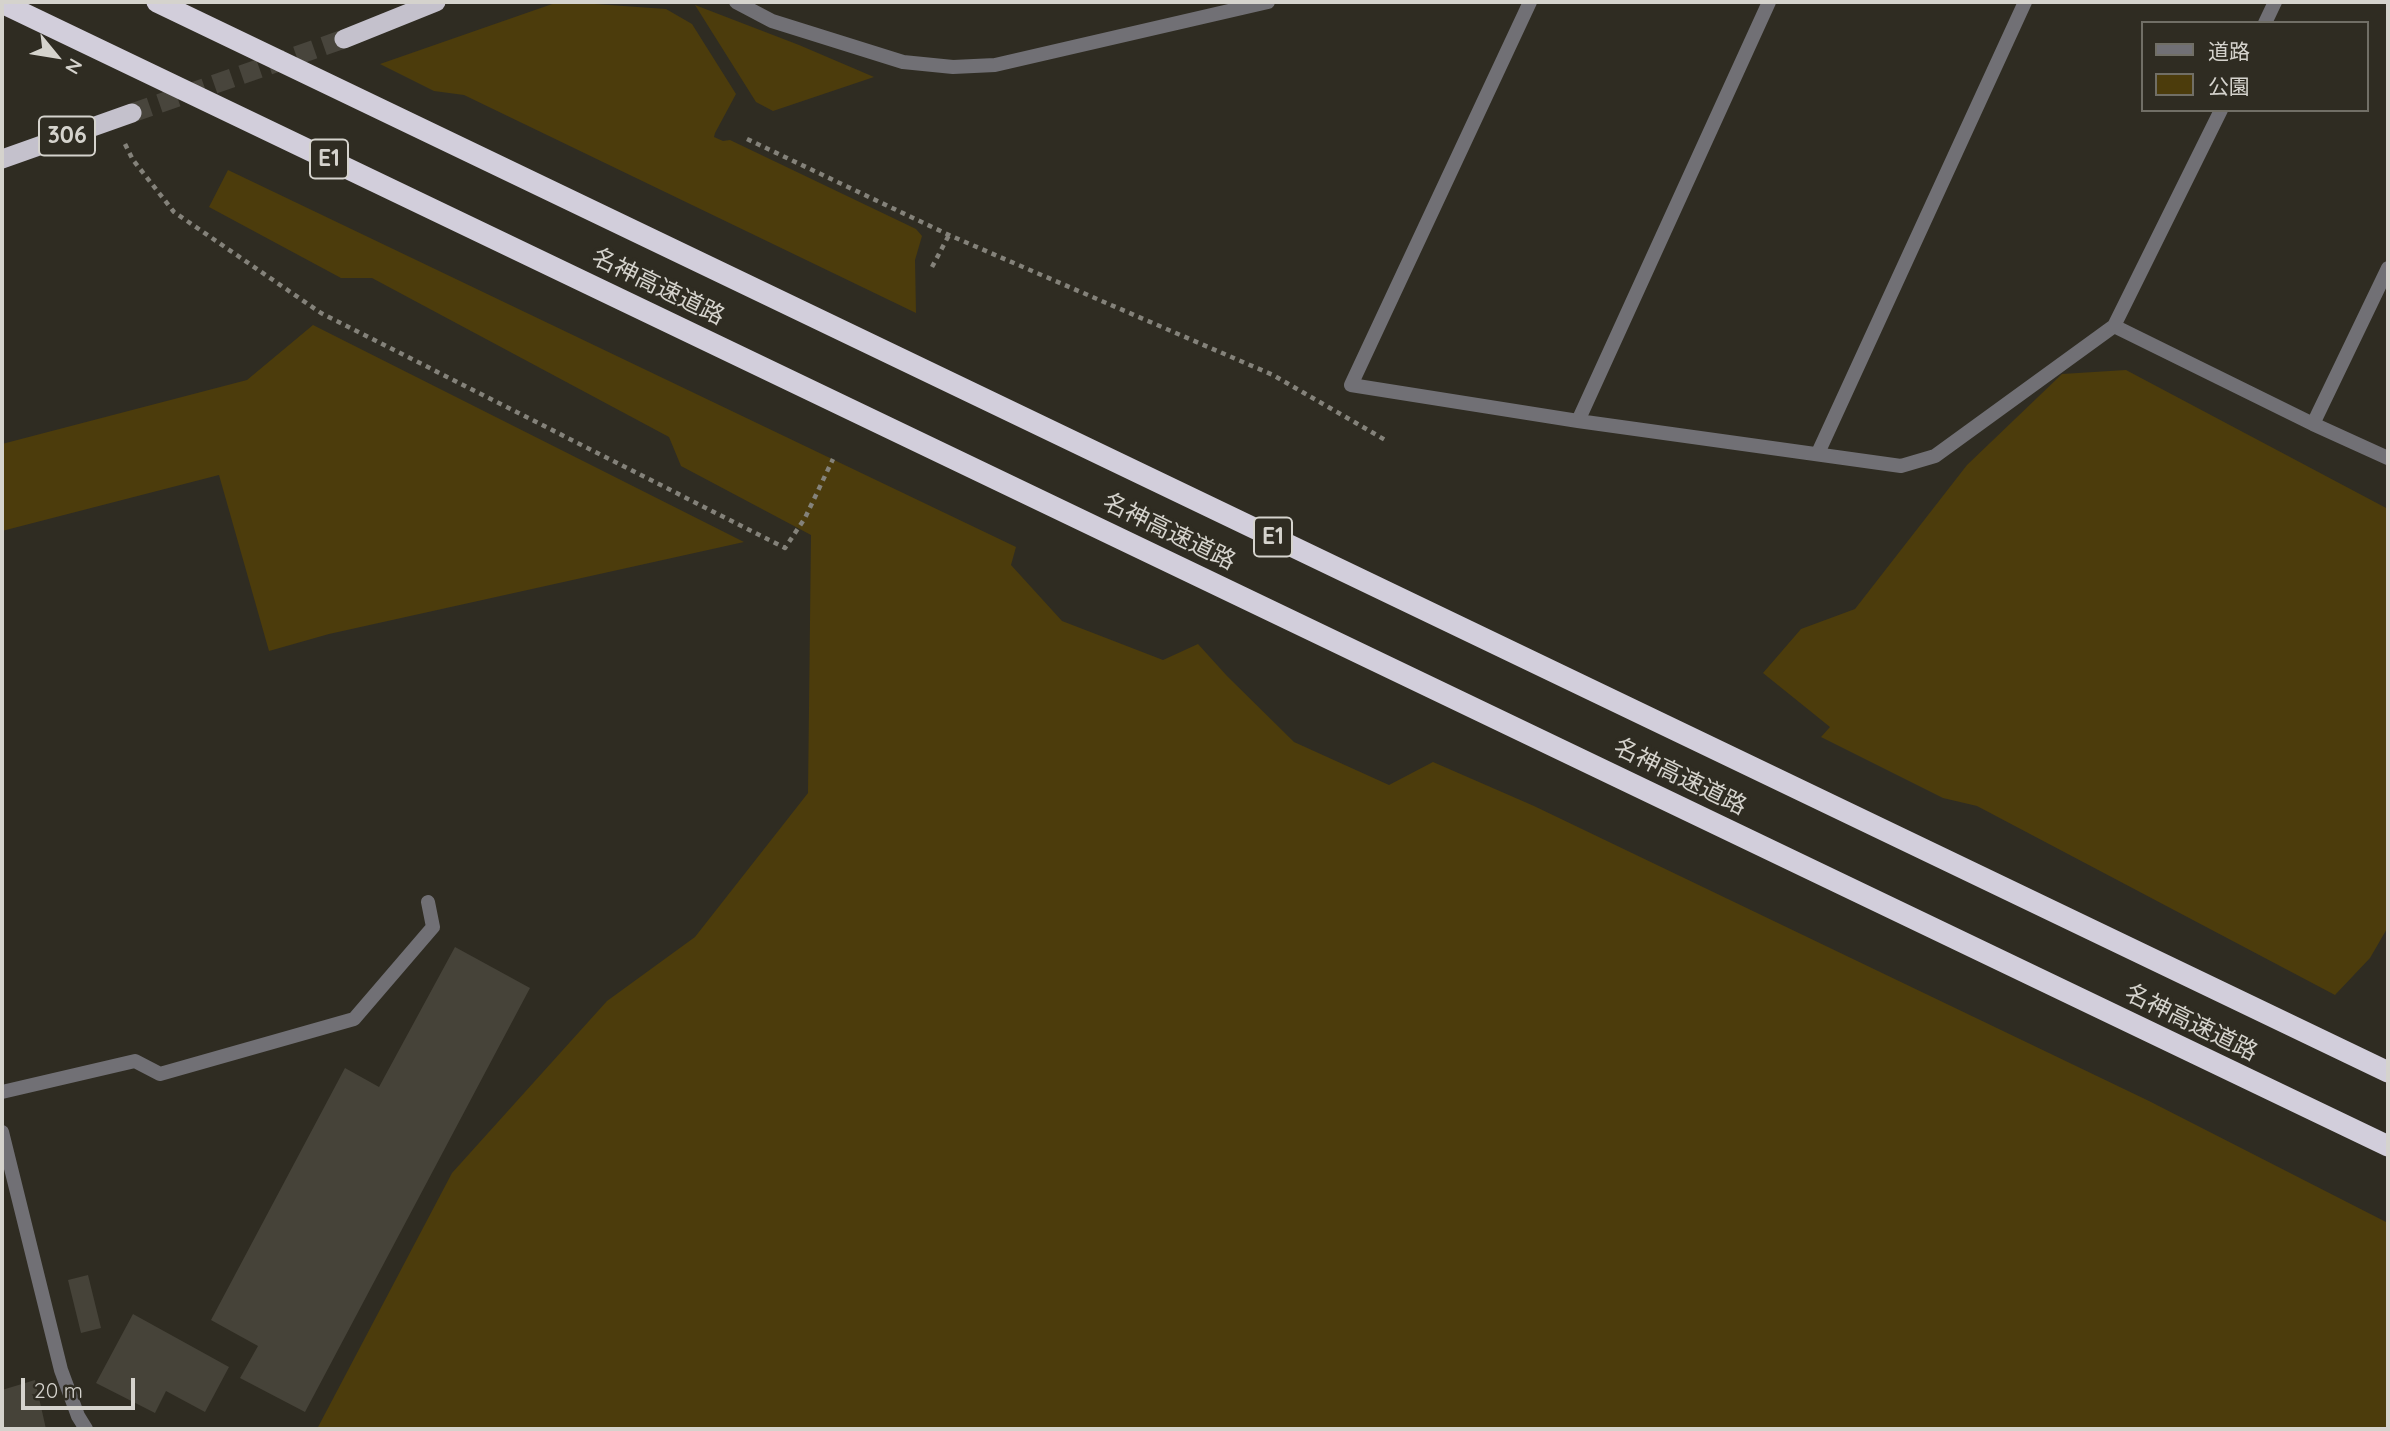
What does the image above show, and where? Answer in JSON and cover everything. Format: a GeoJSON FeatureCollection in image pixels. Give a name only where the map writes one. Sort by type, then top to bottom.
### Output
{"type":"FeatureCollection","features":[{"type":"Feature","properties":{"kind":"highway","name":"名神高速道路"},"geometry":{"type":"LineString","coordinates":[[157,2],[2388,1072]]}},
{"type":"Feature","properties":{"kind":"highway"},"geometry":{"type":"LineString","coordinates":[[344,39],[436,2]]}},
{"type":"Feature","properties":{"kind":"highway","name":"名神高速道路"},"geometry":{"type":"LineString","coordinates":[[2,3],[2388,1146]]}},
{"type":"Feature","properties":{"kind":"highway","name":"306"},"geometry":{"type":"LineString","coordinates":[[3,156],[132,113]]}},
{"type":"Feature","properties":{"kind":"street"},"geometry":{"type":"LineString","coordinates":[[736,2],[772,21],[903,62],[953,67],[995,65],[1268,2]]}},
{"type":"Feature","properties":{"kind":"street"},"geometry":{"type":"LineString","coordinates":[[1530,2],[1350,385],[1578,421],[1901,466],[1935,456],[2114,326],[2220,112]]}},
{"type":"Feature","properties":{"kind":"street"},"geometry":{"type":"LineString","coordinates":[[1578,421],[1769,2]]}},
{"type":"Feature","properties":{"kind":"street"},"geometry":{"type":"LineString","coordinates":[[1818,453],[2025,2]]}},
{"type":"Feature","properties":{"kind":"street"},"geometry":{"type":"LineString","coordinates":[[2266,21],[2275,2]]}},
{"type":"Feature","properties":{"kind":"street"},"geometry":{"type":"LineString","coordinates":[[2313,424],[2388,268]]}},
{"type":"Feature","properties":{"kind":"street"},"geometry":{"type":"LineString","coordinates":[[2114,326],[2388,458]]}},
{"type":"Feature","properties":{"kind":"street"},"geometry":{"type":"LineString","coordinates":[[2,1092],[135,1061],[160,1074],[354,1020],[433,928],[428,902]]}},
{"type":"Feature","properties":{"kind":"street"},"geometry":{"type":"LineString","coordinates":[[2,1132],[61,1370],[78,1416],[86,1429]]}},
{"type":"Feature","properties":{"kind":"path"},"geometry":{"type":"LineString","coordinates":[[747,139],[949,235],[1273,374],[1387,441]]}},
{"type":"Feature","properties":{"kind":"path"},"geometry":{"type":"LineString","coordinates":[[129,152],[174,212],[321,313],[785,548],[805,518],[833,459]]}},
{"type":"Feature","properties":{"kind":"path"},"geometry":{"type":"LineString","coordinates":[[932,267],[949,235]]}},
{"type":"Feature","properties":{"kind":"green space"},"geometry":{"type":"Polygon","coordinates":[[[558,2],[593,2],[666,9],[692,24],[736,94],[714,137],[723,141],[730,140],[916,229],[922,236],[915,260],[916,313],[464,95],[434,91],[380,64],[558,2]]]}},
{"type":"Feature","properties":{"kind":"green space"},"geometry":{"type":"Polygon","coordinates":[[[695,5],[874,77],[773,111],[756,102],[695,5]]]}},
{"type":"Feature","properties":{"kind":"green space"},"geometry":{"type":"Polygon","coordinates":[[[228,170],[1016,547],[1011,565],[1062,621],[1163,660],[1198,644],[1294,742],[1389,785],[1433,762],[1534,806],[2149,1101],[2388,1223],[2388,1429],[317,1429],[452,1173],[607,1001],[695,937],[808,793],[811,535],[681,466],[669,437],[372,278],[341,278],[209,207],[228,170]]]}},
{"type":"Feature","properties":{"kind":"green space"},"geometry":{"type":"Polygon","coordinates":[[[313,325],[744,542],[329,634],[269,651],[219,475],[2,531],[2,444],[247,380],[313,325]]]}},
{"type":"Feature","properties":{"kind":"green space"},"geometry":{"type":"Polygon","coordinates":[[[2126,370],[2388,509],[2388,927],[2370,958],[2335,995],[1977,806],[1943,798],[1821,737],[1830,727],[1763,673],[1801,629],[1855,609],[1967,465],[2062,374],[2126,370]]]}},
{"type":"Feature","properties":{"kind":"building"},"geometry":{"type":"Polygon","coordinates":[[[455,947],[530,988],[305,1412],[240,1378],[258,1346],[211,1320],[345,1068],[379,1087],[455,947]]]}},
{"type":"Feature","properties":{"kind":"building"},"geometry":{"type":"Polygon","coordinates":[[[88,1275],[101,1328],[81,1333],[68,1280],[88,1275]]]}},
{"type":"Feature","properties":{"kind":"building"},"geometry":{"type":"Polygon","coordinates":[[[133,1314],[229,1367],[205,1412],[166,1391],[155,1413],[96,1383],[133,1314]]]}},
{"type":"Feature","properties":{"kind":"building"},"geometry":{"type":"Polygon","coordinates":[[[35,1380],[46,1429],[2,1429],[2,1390],[35,1380]]]}},
{"type":"Feature","properties":{"kind":"tunnel"},"geometry":{"type":"LineString","coordinates":[[132,113],[344,39]]}}]}
